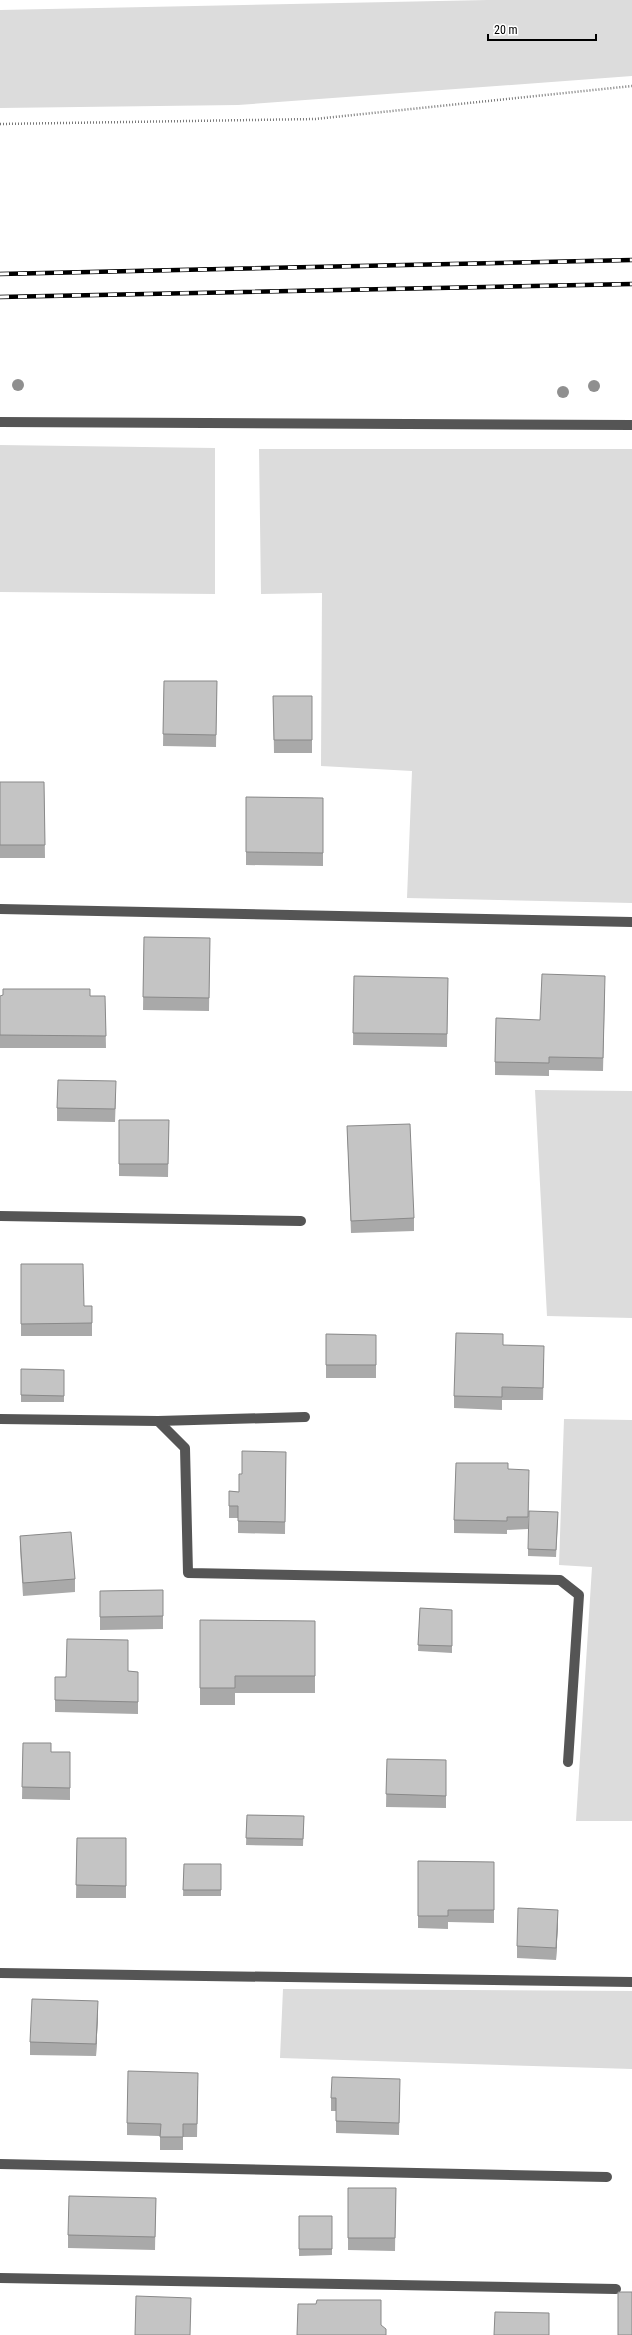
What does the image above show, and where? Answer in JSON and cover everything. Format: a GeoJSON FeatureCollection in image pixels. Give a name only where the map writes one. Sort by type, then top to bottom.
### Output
{"type":"FeatureCollection","features":[{"type":"Feature","properties":{"kind":"street"},"geometry":{"type":"LineString","coordinates":[[0,422],[632,425]]}},
{"type":"Feature","properties":{"kind":"street"},"geometry":{"type":"LineString","coordinates":[[0,909],[632,922]]}},
{"type":"Feature","properties":{"kind":"street"},"geometry":{"type":"LineString","coordinates":[[0,1216],[301,1222]]}},
{"type":"Feature","properties":{"kind":"street"},"geometry":{"type":"LineString","coordinates":[[0,1419],[158,1421],[305,1417]]}},
{"type":"Feature","properties":{"kind":"street"},"geometry":{"type":"LineString","coordinates":[[158,1421],[184,1448],[188,1573],[560,1580],[579,1595],[568,1762]]}},
{"type":"Feature","properties":{"kind":"street"},"geometry":{"type":"LineString","coordinates":[[0,1973],[632,1982]]}},
{"type":"Feature","properties":{"kind":"street"},"geometry":{"type":"LineString","coordinates":[[0,2164],[607,2176]]}},
{"type":"Feature","properties":{"kind":"street"},"geometry":{"type":"LineString","coordinates":[[0,2278],[616,2289]]}},
{"type":"Feature","properties":{"kind":"path"},"geometry":{"type":"LineString","coordinates":[[0,124],[315,119],[632,86]]}},
{"type":"Feature","properties":{"kind":"shaded area"},"geometry":{"type":"Polygon","coordinates":[[[488,0],[632,0],[632,76],[238,105],[0,108],[0,10],[488,0]]]}},
{"type":"Feature","properties":{"kind":"shaded area"},"geometry":{"type":"Polygon","coordinates":[[[0,445],[215,448],[215,594],[0,592],[0,445]]]}},
{"type":"Feature","properties":{"kind":"shaded area"},"geometry":{"type":"Polygon","coordinates":[[[259,449],[632,449],[632,903],[407,898],[412,771],[321,766],[322,593],[261,594],[259,449]]]}},
{"type":"Feature","properties":{"kind":"shaded area"},"geometry":{"type":"Polygon","coordinates":[[[535,1090],[632,1091],[632,1318],[547,1316],[535,1090]]]}},
{"type":"Feature","properties":{"kind":"shaded area"},"geometry":{"type":"Polygon","coordinates":[[[564,1419],[632,1420],[632,1821],[576,1821],[592,1567],[559,1565],[564,1419]]]}},
{"type":"Feature","properties":{"kind":"shaded area"},"geometry":{"type":"Polygon","coordinates":[[[283,1989],[632,1991],[632,2069],[280,2058],[283,1989]]]}},
{"type":"Feature","properties":{"kind":"building"},"geometry":{"type":"Polygon","coordinates":[[[164,681],[217,681],[216,735],[163,734],[164,681]]]}},
{"type":"Feature","properties":{"kind":"building"},"geometry":{"type":"Polygon","coordinates":[[[273,696],[312,696],[312,740],[274,740],[273,696]]]}},
{"type":"Feature","properties":{"kind":"building"},"geometry":{"type":"Polygon","coordinates":[[[0,782],[44,782],[45,845],[0,845],[0,782]]]}},
{"type":"Feature","properties":{"kind":"building"},"geometry":{"type":"Polygon","coordinates":[[[246,797],[323,798],[323,853],[246,852],[246,797]]]}},
{"type":"Feature","properties":{"kind":"building"},"geometry":{"type":"Polygon","coordinates":[[[144,937],[210,938],[209,998],[143,997],[144,937]]]}},
{"type":"Feature","properties":{"kind":"building"},"geometry":{"type":"Polygon","coordinates":[[[542,974],[605,976],[603,1058],[549,1057],[549,1063],[495,1062],[496,1018],[540,1020],[542,974]]]}},
{"type":"Feature","properties":{"kind":"building"},"geometry":{"type":"Polygon","coordinates":[[[354,976],[448,978],[447,1034],[353,1033],[354,976]]]}},
{"type":"Feature","properties":{"kind":"building"},"geometry":{"type":"Polygon","coordinates":[[[3,989],[90,989],[90,996],[105,996],[106,1036],[0,1035],[0,996],[3,995],[3,989]]]}},
{"type":"Feature","properties":{"kind":"building"},"geometry":{"type":"Polygon","coordinates":[[[58,1080],[116,1081],[115,1109],[57,1108],[58,1080]]]}},
{"type":"Feature","properties":{"kind":"building"},"geometry":{"type":"Polygon","coordinates":[[[119,1120],[169,1120],[168,1164],[119,1164],[119,1120]]]}},
{"type":"Feature","properties":{"kind":"building"},"geometry":{"type":"Polygon","coordinates":[[[410,1124],[414,1218],[351,1221],[347,1126],[410,1124]]]}},
{"type":"Feature","properties":{"kind":"building"},"geometry":{"type":"Polygon","coordinates":[[[21,1264],[83,1264],[84,1306],[92,1306],[92,1323],[21,1324],[21,1264]]]}},
{"type":"Feature","properties":{"kind":"building"},"geometry":{"type":"Polygon","coordinates":[[[456,1333],[503,1334],[503,1345],[544,1346],[543,1388],[502,1387],[502,1397],[454,1396],[456,1333]]]}},
{"type":"Feature","properties":{"kind":"building"},"geometry":{"type":"Polygon","coordinates":[[[326,1334],[376,1335],[376,1365],[326,1365],[326,1334]]]}},
{"type":"Feature","properties":{"kind":"building"},"geometry":{"type":"Polygon","coordinates":[[[21,1369],[64,1370],[64,1396],[21,1395],[21,1369]]]}},
{"type":"Feature","properties":{"kind":"building"},"geometry":{"type":"Polygon","coordinates":[[[242,1451],[286,1452],[285,1522],[238,1521],[238,1506],[229,1506],[229,1491],[239,1492],[239,1474],[242,1474],[242,1451]]]}},
{"type":"Feature","properties":{"kind":"building"},"geometry":{"type":"Polygon","coordinates":[[[456,1463],[508,1463],[508,1469],[529,1470],[528,1517],[507,1517],[507,1521],[454,1520],[456,1463]]]}},
{"type":"Feature","properties":{"kind":"building"},"geometry":{"type":"Polygon","coordinates":[[[529,1511],[558,1512],[556,1550],[528,1549],[529,1511]]]}},
{"type":"Feature","properties":{"kind":"building"},"geometry":{"type":"Polygon","coordinates":[[[71,1532],[75,1579],[23,1583],[20,1536],[71,1532]]]}},
{"type":"Feature","properties":{"kind":"building"},"geometry":{"type":"Polygon","coordinates":[[[163,1590],[163,1616],[100,1617],[100,1591],[163,1590]]]}},
{"type":"Feature","properties":{"kind":"building"},"geometry":{"type":"Polygon","coordinates":[[[420,1608],[452,1610],[452,1646],[418,1645],[420,1608]]]}},
{"type":"Feature","properties":{"kind":"building"},"geometry":{"type":"Polygon","coordinates":[[[200,1620],[315,1621],[315,1676],[235,1676],[235,1688],[200,1688],[200,1620]]]}},
{"type":"Feature","properties":{"kind":"building"},"geometry":{"type":"Polygon","coordinates":[[[67,1639],[128,1640],[128,1671],[138,1672],[138,1702],[55,1700],[55,1677],[66,1677],[67,1639]]]}},
{"type":"Feature","properties":{"kind":"building"},"geometry":{"type":"Polygon","coordinates":[[[23,1743],[51,1743],[51,1752],[70,1752],[70,1788],[22,1787],[23,1743]]]}},
{"type":"Feature","properties":{"kind":"building"},"geometry":{"type":"Polygon","coordinates":[[[387,1759],[446,1760],[446,1796],[386,1794],[387,1759]]]}},
{"type":"Feature","properties":{"kind":"building"},"geometry":{"type":"Polygon","coordinates":[[[247,1815],[304,1816],[303,1839],[246,1838],[247,1815]]]}},
{"type":"Feature","properties":{"kind":"building"},"geometry":{"type":"Polygon","coordinates":[[[77,1838],[126,1838],[126,1886],[76,1885],[77,1838]]]}},
{"type":"Feature","properties":{"kind":"building"},"geometry":{"type":"Polygon","coordinates":[[[418,1861],[494,1862],[494,1910],[448,1910],[448,1916],[418,1916],[418,1861]]]}},
{"type":"Feature","properties":{"kind":"building"},"geometry":{"type":"Polygon","coordinates":[[[184,1864],[221,1864],[221,1890],[183,1890],[184,1864]]]}},
{"type":"Feature","properties":{"kind":"building"},"geometry":{"type":"Polygon","coordinates":[[[518,1908],[558,1910],[556,1948],[517,1946],[518,1908]]]}},
{"type":"Feature","properties":{"kind":"building"},"geometry":{"type":"Polygon","coordinates":[[[32,1999],[98,2001],[96,2044],[30,2042],[32,1999]]]}},
{"type":"Feature","properties":{"kind":"building"},"geometry":{"type":"Polygon","coordinates":[[[128,2071],[198,2073],[197,2124],[183,2124],[183,2137],[160,2137],[161,2124],[127,2123],[128,2071]]]}},
{"type":"Feature","properties":{"kind":"building"},"geometry":{"type":"Polygon","coordinates":[[[332,2077],[400,2079],[399,2123],[336,2121],[336,2098],[331,2098],[332,2077]]]}},
{"type":"Feature","properties":{"kind":"building"},"geometry":{"type":"Polygon","coordinates":[[[348,2188],[396,2188],[395,2238],[348,2238],[348,2188]]]}},
{"type":"Feature","properties":{"kind":"building"},"geometry":{"type":"Polygon","coordinates":[[[69,2196],[156,2198],[155,2237],[68,2235],[69,2196]]]}},
{"type":"Feature","properties":{"kind":"building"},"geometry":{"type":"Polygon","coordinates":[[[299,2216],[332,2216],[332,2249],[299,2249],[299,2216]]]}},
{"type":"Feature","properties":{"kind":"building"},"geometry":{"type":"Polygon","coordinates":[[[618,2292],[632,2292],[632,2335],[618,2335],[618,2292]]]}},
{"type":"Feature","properties":{"kind":"building"},"geometry":{"type":"Polygon","coordinates":[[[136,2296],[191,2298],[190,2335],[135,2335],[136,2296]]]}},
{"type":"Feature","properties":{"kind":"building"},"geometry":{"type":"Polygon","coordinates":[[[317,2300],[381,2300],[381,2325],[386,2329],[386,2335],[297,2335],[298,2304],[316,2304],[317,2300]]]}},
{"type":"Feature","properties":{"kind":"building"},"geometry":{"type":"Polygon","coordinates":[[[495,2312],[549,2313],[549,2335],[494,2335],[495,2312]]]}},
{"type":"Feature","properties":{"kind":"railway"},"geometry":{"type":"LineString","coordinates":[[0,274],[632,260]]}},
{"type":"Feature","properties":{"kind":"railway"},"geometry":{"type":"LineString","coordinates":[[0,297],[632,284]]}}]}
